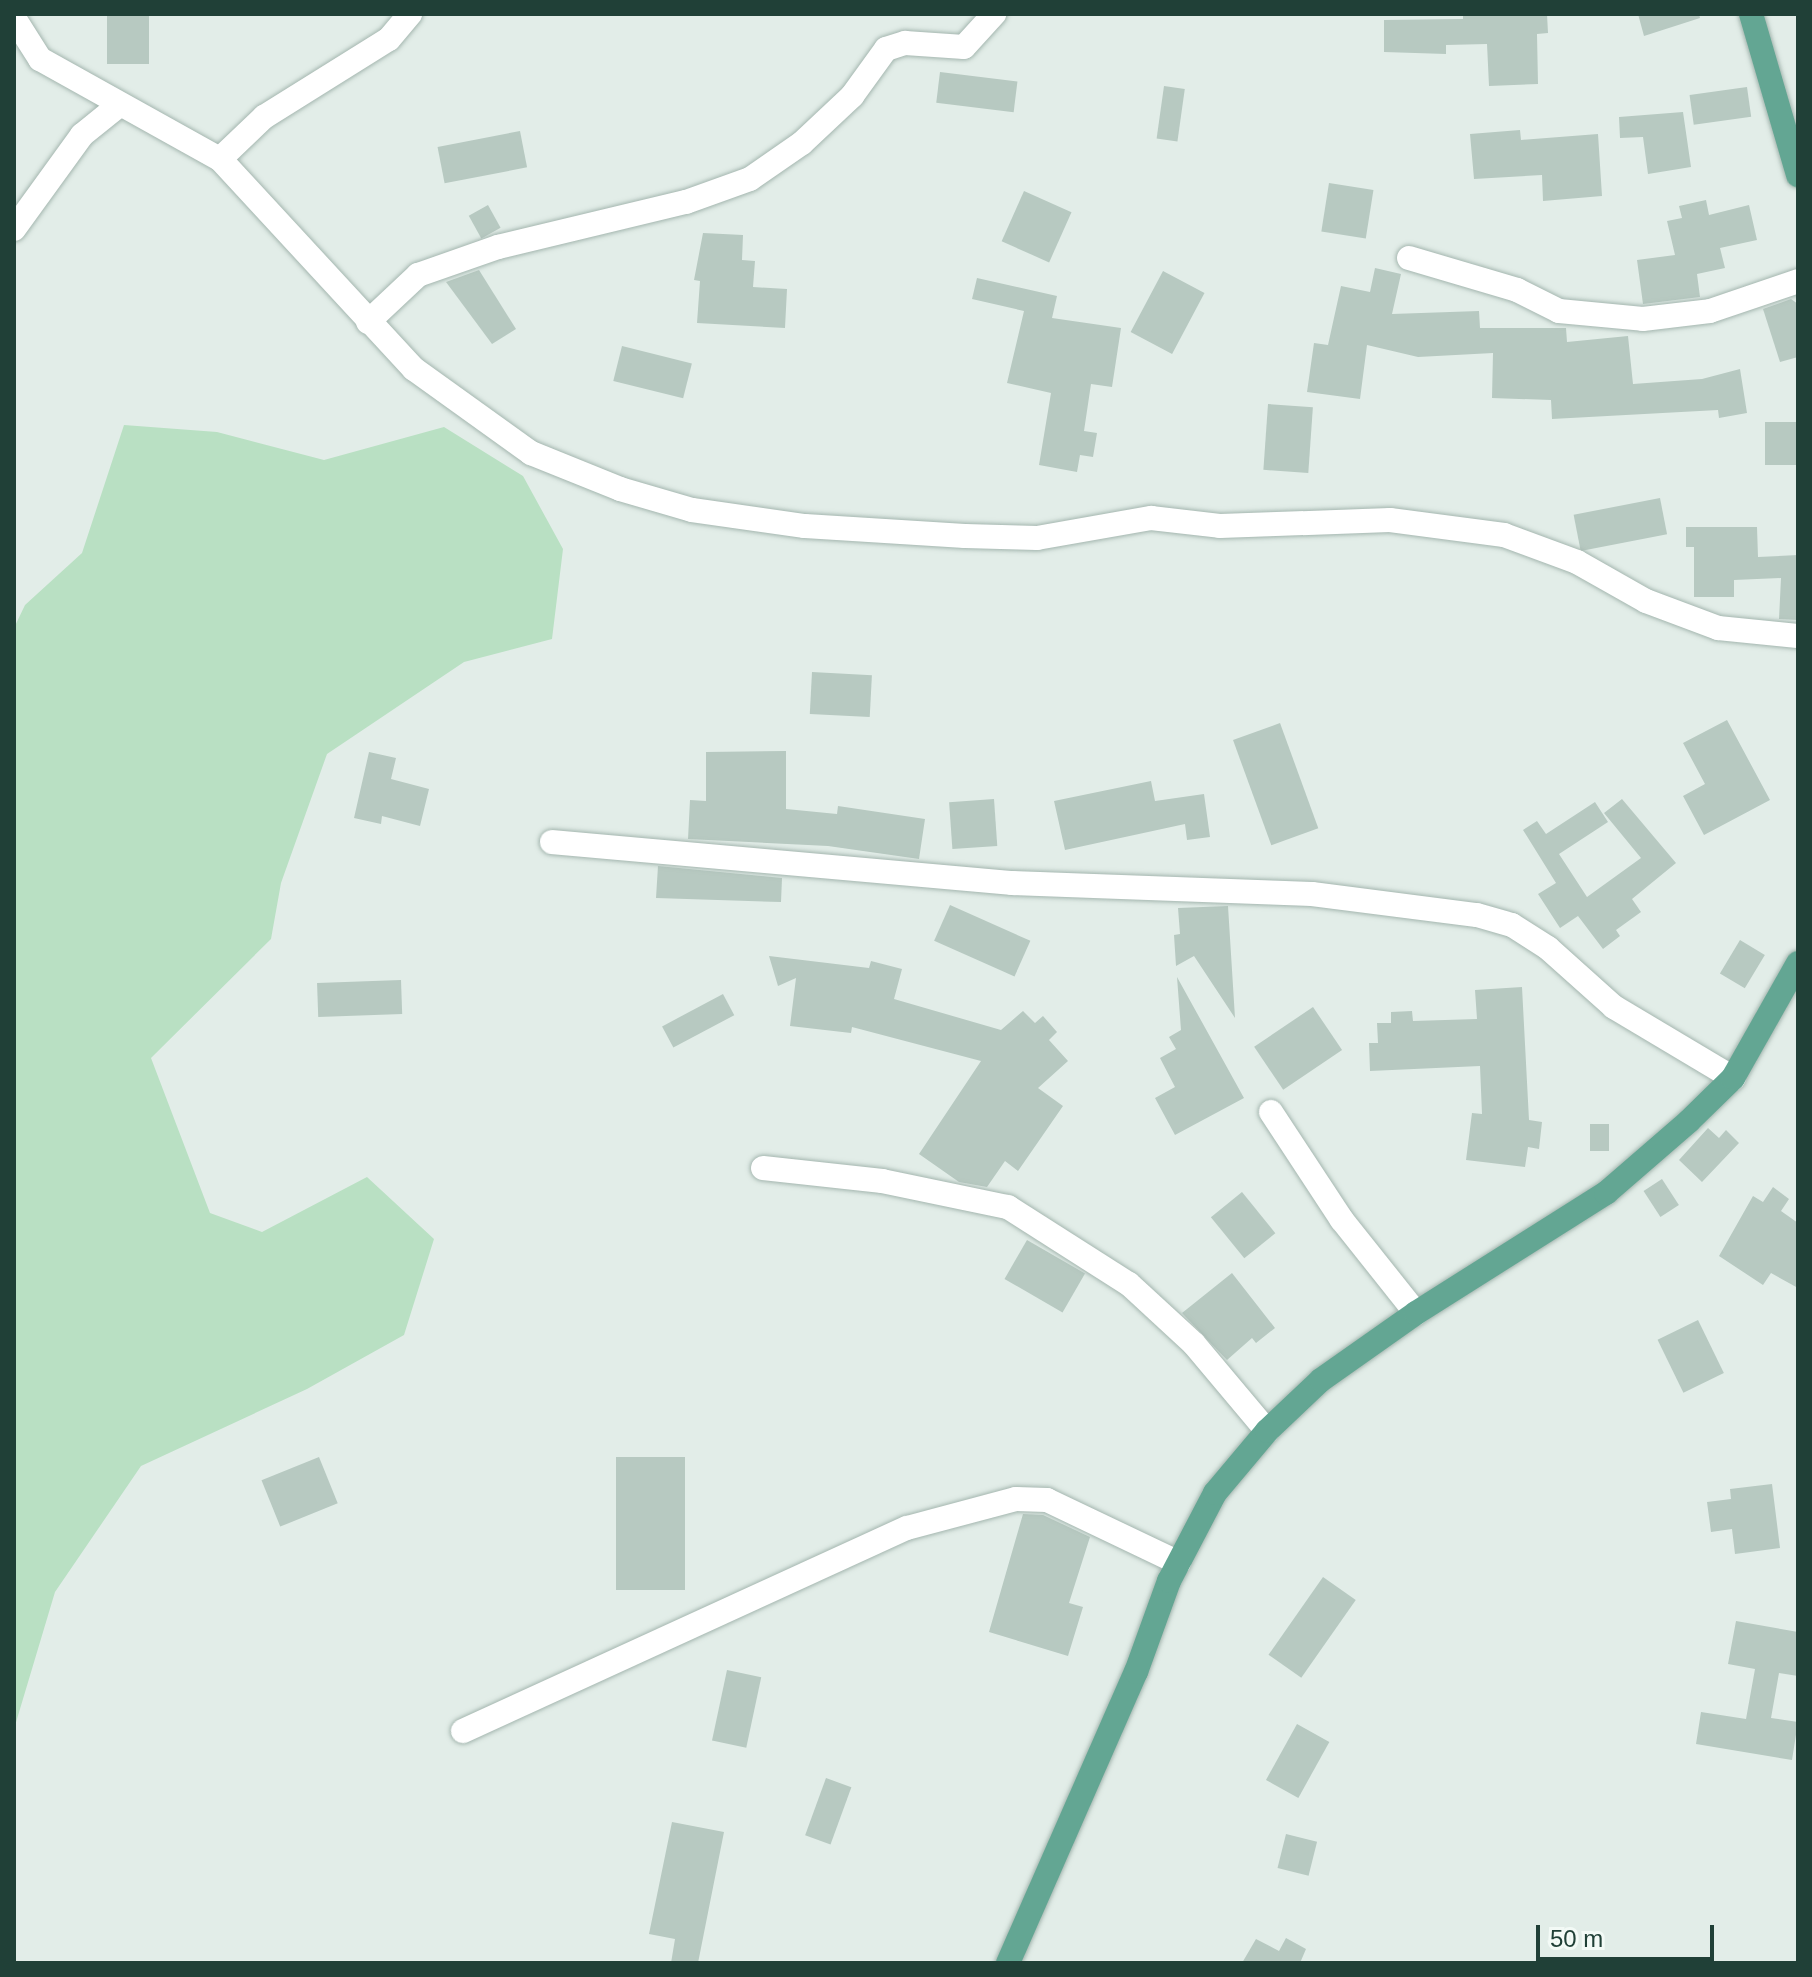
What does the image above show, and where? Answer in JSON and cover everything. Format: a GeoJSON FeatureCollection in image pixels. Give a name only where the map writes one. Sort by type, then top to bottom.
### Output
{"type":"FeatureCollection","features":[{"type":"Feature","properties":{"kind":"main road"},"geometry":{"type":"LineString","coordinates":[[1751,14],[1798,175]]}},
{"type":"Feature","properties":{"kind":"main road"},"geometry":{"type":"LineString","coordinates":[[1008,1963],[1179,1563],[1215,1493],[1267,1431],[1321,1380],[1416,1313],[1606,1193],[1733,1078],[1798,963]]}},
{"type":"Feature","properties":{"kind":"street"},"geometry":{"type":"LineString","coordinates":[[220,159],[264,117],[389,39],[410,14]]}},
{"type":"Feature","properties":{"kind":"street"},"geometry":{"type":"LineString","coordinates":[[368,322],[418,275],[498,247],[686,202],[750,179],[802,143],[852,96],[886,49],[905,43],[964,47],[994,14]]}},
{"type":"Feature","properties":{"kind":"street"},"geometry":{"type":"LineString","coordinates":[[14,18],[40,59],[118,106],[220,159],[414,369],[531,453],[620,489],[692,510],[805,526],[1023,538],[1151,518],[1220,526],[1390,520],[1504,535],[1577,562],[1646,601],[1718,628],[1798,636]]}},
{"type":"Feature","properties":{"kind":"street"},"geometry":{"type":"LineString","coordinates":[[14,229],[82,135],[118,106]]}},
{"type":"Feature","properties":{"kind":"street"},"geometry":{"type":"LineString","coordinates":[[1409,258],[1517,290],[1559,311],[1643,319],[1710,311],[1798,281]]}},
{"type":"Feature","properties":{"kind":"street"},"geometry":{"type":"LineString","coordinates":[[552,842],[1012,883],[1312,894],[1477,915],[1512,925],[1548,948],[1614,1007],[1733,1078]]}},
{"type":"Feature","properties":{"kind":"street"},"geometry":{"type":"LineString","coordinates":[[1271,1112],[1342,1220],[1416,1313]]}},
{"type":"Feature","properties":{"kind":"street"},"geometry":{"type":"LineString","coordinates":[[763,1168],[882,1181],[1008,1207],[1129,1284],[1194,1344],[1267,1431]]}},
{"type":"Feature","properties":{"kind":"street"},"geometry":{"type":"LineString","coordinates":[[463,1731],[907,1528],[1016,1499],[1047,1500],[1179,1563]]}},
{"type":"Feature","properties":{"kind":"green space"},"geometry":{"type":"Polygon","coordinates":[[[124,425],[217,432],[324,460],[444,427],[523,476],[563,549],[552,639],[464,662],[327,754],[281,883],[271,939],[151,1058],[210,1213],[262,1232],[367,1177],[434,1239],[404,1335],[307,1389],[141,1466],[55,1592],[14,1729],[14,628],[25,605],[82,553],[124,425]]]}},
{"type":"Feature","properties":{"kind":"building"},"geometry":{"type":"Polygon","coordinates":[[[107,14],[149,14],[149,64],[107,64],[107,14]]]}},
{"type":"Feature","properties":{"kind":"building"},"geometry":{"type":"Polygon","coordinates":[[[1463,14],[1547,14],[1548,33],[1537,34],[1538,84],[1489,86],[1487,44],[1446,45],[1446,54],[1384,52],[1384,20],[1463,19],[1463,14]]]}},
{"type":"Feature","properties":{"kind":"building"},"geometry":{"type":"Polygon","coordinates":[[[1638,14],[1699,14],[1700,18],[1644,36],[1638,14]]]}},
{"type":"Feature","properties":{"kind":"building"},"geometry":{"type":"Polygon","coordinates":[[[940,72],[1017,82],[1014,112],[936,103],[940,72]]]}},
{"type":"Feature","properties":{"kind":"building"},"geometry":{"type":"Polygon","coordinates":[[[1164,86],[1185,89],[1177,141],[1157,138],[1164,86]]]}},
{"type":"Feature","properties":{"kind":"building"},"geometry":{"type":"Polygon","coordinates":[[[1747,87],[1751,117],[1694,125],[1690,95],[1747,87]]]}},
{"type":"Feature","properties":{"kind":"building"},"geometry":{"type":"Polygon","coordinates":[[[1683,112],[1691,167],[1648,174],[1643,137],[1620,138],[1619,117],[1683,112]]]}},
{"type":"Feature","properties":{"kind":"building"},"geometry":{"type":"Polygon","coordinates":[[[1520,130],[1521,140],[1598,134],[1602,196],[1543,201],[1542,175],[1474,179],[1470,134],[1520,130]]]}},
{"type":"Feature","properties":{"kind":"building"},"geometry":{"type":"Polygon","coordinates":[[[520,131],[527,167],[445,183],[438,147],[520,131]]]}},
{"type":"Feature","properties":{"kind":"building"},"geometry":{"type":"Polygon","coordinates":[[[1329,183],[1373,190],[1366,238],[1321,231],[1329,183]]]}},
{"type":"Feature","properties":{"kind":"building"},"geometry":{"type":"Polygon","coordinates":[[[1024,191],[1072,212],[1049,262],[1002,241],[1024,191]]]}},
{"type":"Feature","properties":{"kind":"building"},"geometry":{"type":"Polygon","coordinates":[[[1706,200],[1709,215],[1749,205],[1757,240],[1720,248],[1725,268],[1697,274],[1700,297],[1643,304],[1637,260],[1675,255],[1667,221],[1682,218],[1679,206],[1706,200]]]}},
{"type":"Feature","properties":{"kind":"building"},"geometry":{"type":"Polygon","coordinates":[[[488,205],[501,228],[481,238],[469,216],[488,205]]]}},
{"type":"Feature","properties":{"kind":"building"},"geometry":{"type":"Polygon","coordinates":[[[703,233],[743,235],[742,260],[755,261],[753,287],[787,289],[785,328],[697,323],[700,281],[694,280],[703,233]]]}},
{"type":"Feature","properties":{"kind":"building"},"geometry":{"type":"Polygon","coordinates":[[[1375,268],[1401,274],[1392,314],[1479,311],[1480,328],[1566,328],[1567,342],[1628,336],[1633,384],[1702,379],[1740,369],[1747,413],[1719,418],[1718,410],[1552,419],[1551,400],[1492,398],[1493,353],[1418,357],[1367,345],[1360,399],[1307,392],[1314,343],[1328,345],[1341,286],[1370,292],[1375,268]]]}},
{"type":"Feature","properties":{"kind":"building"},"geometry":{"type":"Polygon","coordinates":[[[479,270],[516,329],[492,344],[446,282],[479,270]]]}},
{"type":"Feature","properties":{"kind":"building"},"geometry":{"type":"Polygon","coordinates":[[[1163,271],[1204,293],[1172,354],[1131,332],[1163,271]]]}},
{"type":"Feature","properties":{"kind":"building"},"geometry":{"type":"Polygon","coordinates":[[[977,278],[1057,296],[1052,318],[1121,328],[1112,387],[1091,384],[1084,431],[1097,433],[1093,457],[1080,455],[1077,472],[1039,465],[1051,393],[1007,383],[1024,311],[972,299],[977,278]]]}},
{"type":"Feature","properties":{"kind":"building"},"geometry":{"type":"Polygon","coordinates":[[[1791,299],[1798,304],[1798,357],[1780,362],[1763,309],[1791,299]]]}},
{"type":"Feature","properties":{"kind":"building"},"geometry":{"type":"Polygon","coordinates":[[[622,346],[692,363],[683,398],[613,381],[622,346]]]}},
{"type":"Feature","properties":{"kind":"building"},"geometry":{"type":"Polygon","coordinates":[[[1268,404],[1313,407],[1308,473],[1263,470],[1268,404]]]}},
{"type":"Feature","properties":{"kind":"building"},"geometry":{"type":"Polygon","coordinates":[[[1765,422],[1798,422],[1798,465],[1765,465],[1765,422]]]}},
{"type":"Feature","properties":{"kind":"building"},"geometry":{"type":"Polygon","coordinates":[[[1660,498],[1667,534],[1581,551],[1574,515],[1660,498]]]}},
{"type":"Feature","properties":{"kind":"building"},"geometry":{"type":"Polygon","coordinates":[[[1686,527],[1757,527],[1758,557],[1798,555],[1798,620],[1779,619],[1781,578],[1734,580],[1734,597],[1694,597],[1694,547],[1686,547],[1686,527]]]}},
{"type":"Feature","properties":{"kind":"building"},"geometry":{"type":"Polygon","coordinates":[[[812,672],[872,675],[870,717],[810,714],[812,672]]]}},
{"type":"Feature","properties":{"kind":"building"},"geometry":{"type":"Polygon","coordinates":[[[1727,720],[1770,800],[1704,835],[1683,796],[1705,784],[1683,743],[1727,720]]]}},
{"type":"Feature","properties":{"kind":"building"},"geometry":{"type":"Polygon","coordinates":[[[1280,723],[1318,828],[1271,845],[1233,740],[1280,723]]]}},
{"type":"Feature","properties":{"kind":"building"},"geometry":{"type":"Polygon","coordinates":[[[786,751],[786,809],[837,814],[838,806],[925,819],[919,859],[828,846],[688,839],[690,800],[706,801],[706,752],[786,751]]]}},
{"type":"Feature","properties":{"kind":"building"},"geometry":{"type":"Polygon","coordinates":[[[369,752],[396,758],[391,779],[429,789],[420,826],[382,816],[381,824],[354,818],[369,752]]]}},
{"type":"Feature","properties":{"kind":"building"},"geometry":{"type":"Polygon","coordinates":[[[1151,781],[1155,801],[1204,794],[1210,837],[1187,840],[1185,824],[1065,850],[1054,801],[1151,781]]]}},
{"type":"Feature","properties":{"kind":"building"},"geometry":{"type":"Polygon","coordinates":[[[994,799],[997,846],[952,849],[949,802],[994,799]]]}},
{"type":"Feature","properties":{"kind":"building"},"geometry":{"type":"Polygon","coordinates":[[[1622,799],[1676,863],[1632,899],[1641,912],[1616,930],[1620,936],[1603,949],[1578,916],[1560,928],[1538,894],[1556,883],[1523,830],[1537,821],[1546,834],[1595,802],[1608,822],[1559,854],[1587,897],[1641,858],[1604,813],[1622,799]]]}},
{"type":"Feature","properties":{"kind":"building"},"geometry":{"type":"Polygon","coordinates":[[[658,866],[782,878],[781,902],[656,898],[658,866]]]}},
{"type":"Feature","properties":{"kind":"building"},"geometry":{"type":"Polygon","coordinates":[[[950,905],[1030,941],[1015,976],[934,941],[950,905]]]}},
{"type":"Feature","properties":{"kind":"building"},"geometry":{"type":"Polygon","coordinates":[[[1228,906],[1235,1018],[1194,956],[1176,966],[1174,935],[1180,934],[1178,908],[1228,906]]]}},
{"type":"Feature","properties":{"kind":"building"},"geometry":{"type":"Polygon","coordinates":[[[1740,940],[1765,955],[1745,988],[1720,973],[1740,940]]]}},
{"type":"Feature","properties":{"kind":"building"},"geometry":{"type":"Polygon","coordinates":[[[769,956],[869,968],[871,961],[902,969],[894,999],[1001,1030],[1023,1011],[1035,1023],[1043,1016],[1057,1032],[1049,1040],[1068,1061],[1038,1088],[1063,1106],[1018,1171],[1005,1161],[987,1187],[959,1182],[919,1154],[981,1061],[852,1027],[851,1033],[790,1026],[796,978],[778,986],[769,956]]]}},
{"type":"Feature","properties":{"kind":"building"},"geometry":{"type":"Polygon","coordinates":[[[1177,977],[1244,1098],[1175,1135],[1155,1098],[1175,1087],[1160,1058],[1176,1049],[1169,1037],[1181,1030],[1177,977]]]}},
{"type":"Feature","properties":{"kind":"building"},"geometry":{"type":"Polygon","coordinates":[[[401,980],[402,1014],[318,1017],[317,983],[401,980]]]}},
{"type":"Feature","properties":{"kind":"building"},"geometry":{"type":"Polygon","coordinates":[[[1522,987],[1529,1120],[1542,1122],[1539,1149],[1528,1147],[1525,1167],[1466,1160],[1472,1113],[1482,1114],[1480,1066],[1370,1071],[1369,1043],[1378,1043],[1377,1023],[1391,1023],[1391,1012],[1412,1011],[1413,1021],[1477,1019],[1475,990],[1522,987]]]}},
{"type":"Feature","properties":{"kind":"building"},"geometry":{"type":"Polygon","coordinates":[[[723,994],[734,1015],[673,1048],[662,1026],[723,994]]]}},
{"type":"Feature","properties":{"kind":"building"},"geometry":{"type":"Polygon","coordinates":[[[1313,1007],[1342,1050],[1283,1090],[1254,1047],[1313,1007]]]}},
{"type":"Feature","properties":{"kind":"building"},"geometry":{"type":"Polygon","coordinates":[[[1590,1124],[1609,1124],[1609,1151],[1590,1151],[1590,1124]]]}},
{"type":"Feature","properties":{"kind":"building"},"geometry":{"type":"Polygon","coordinates":[[[1708,1128],[1719,1138],[1726,1130],[1739,1143],[1702,1182],[1679,1160],[1708,1128]]]}},
{"type":"Feature","properties":{"kind":"building"},"geometry":{"type":"Polygon","coordinates":[[[1662,1179],[1679,1205],[1660,1217],[1644,1191],[1662,1179]]]}},
{"type":"Feature","properties":{"kind":"building"},"geometry":{"type":"Polygon","coordinates":[[[1773,1187],[1789,1199],[1781,1211],[1798,1223],[1798,1288],[1771,1273],[1763,1285],[1719,1256],[1753,1196],[1763,1202],[1773,1187]]]}},
{"type":"Feature","properties":{"kind":"building"},"geometry":{"type":"Polygon","coordinates":[[[1242,1192],[1275,1233],[1244,1258],[1211,1217],[1242,1192]]]}},
{"type":"Feature","properties":{"kind":"building"},"geometry":{"type":"Polygon","coordinates":[[[1027,1240],[1085,1274],[1063,1312],[1004,1279],[1027,1240]]]}},
{"type":"Feature","properties":{"kind":"building"},"geometry":{"type":"Polygon","coordinates":[[[1232,1273],[1275,1328],[1256,1343],[1252,1338],[1227,1360],[1182,1313],[1232,1273]]]}},
{"type":"Feature","properties":{"kind":"building"},"geometry":{"type":"Polygon","coordinates":[[[1698,1320],[1724,1373],[1683,1393],[1658,1340],[1698,1320]]]}},
{"type":"Feature","properties":{"kind":"building"},"geometry":{"type":"Polygon","coordinates":[[[319,1457],[338,1503],[280,1527],[262,1480],[319,1457]]]}},
{"type":"Feature","properties":{"kind":"building"},"geometry":{"type":"Polygon","coordinates":[[[616,1457],[685,1457],[685,1590],[616,1590],[616,1457]]]}},
{"type":"Feature","properties":{"kind":"building"},"geometry":{"type":"Polygon","coordinates":[[[1772,1484],[1780,1548],[1735,1554],[1732,1529],[1711,1532],[1707,1502],[1731,1499],[1730,1489],[1772,1484]]]}},
{"type":"Feature","properties":{"kind":"building"},"geometry":{"type":"Polygon","coordinates":[[[1023,1514],[1043,1515],[1090,1537],[1069,1603],[1083,1607],[1068,1656],[989,1632],[1023,1514]]]}},
{"type":"Feature","properties":{"kind":"building"},"geometry":{"type":"Polygon","coordinates":[[[1323,1577],[1356,1600],[1301,1678],[1269,1655],[1323,1577]]]}},
{"type":"Feature","properties":{"kind":"building"},"geometry":{"type":"Polygon","coordinates":[[[1736,1621],[1798,1632],[1798,1676],[1779,1673],[1771,1718],[1798,1722],[1792,1760],[1696,1744],[1701,1712],[1746,1719],[1755,1669],[1728,1664],[1736,1621]]]}},
{"type":"Feature","properties":{"kind":"building"},"geometry":{"type":"Polygon","coordinates":[[[727,1670],[761,1677],[746,1748],[712,1740],[727,1670]]]}},
{"type":"Feature","properties":{"kind":"building"},"geometry":{"type":"Polygon","coordinates":[[[1297,1724],[1329,1742],[1298,1798],[1266,1780],[1297,1724]]]}},
{"type":"Feature","properties":{"kind":"building"},"geometry":{"type":"Polygon","coordinates":[[[826,1778],[851,1787],[831,1845],[805,1835],[826,1778]]]}},
{"type":"Feature","properties":{"kind":"building"},"geometry":{"type":"Polygon","coordinates":[[[672,1822],[724,1832],[698,1963],[671,1963],[675,1939],[649,1934],[672,1822]]]}},
{"type":"Feature","properties":{"kind":"building"},"geometry":{"type":"Polygon","coordinates":[[[1286,1834],[1317,1842],[1309,1876],[1278,1868],[1286,1834]]]}},
{"type":"Feature","properties":{"kind":"building"},"geometry":{"type":"Polygon","coordinates":[[[1286,1938],[1306,1949],[1300,1963],[1242,1963],[1256,1939],[1279,1951],[1286,1938]]]}}]}
